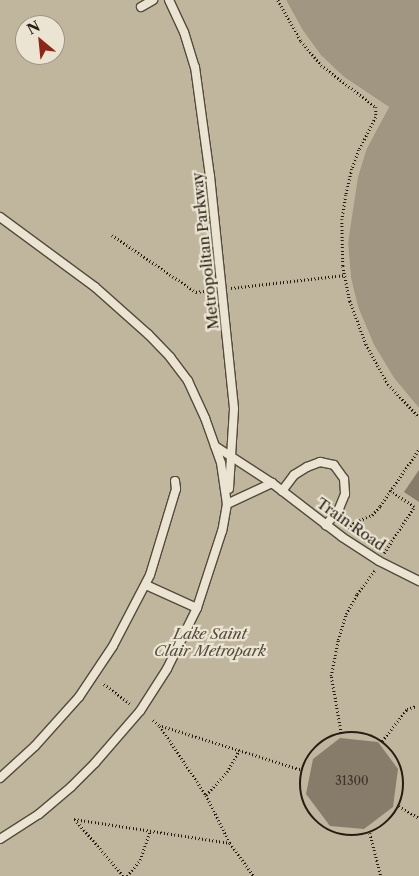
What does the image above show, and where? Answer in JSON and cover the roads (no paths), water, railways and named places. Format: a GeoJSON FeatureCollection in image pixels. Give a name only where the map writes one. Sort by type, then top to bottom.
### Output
{"type":"FeatureCollection","features":[{"type":"Feature","properties":{"kind":"lane"},"geometry":{"type":"LineString","coordinates":[[141,7],[153,0]]}},
{"type":"Feature","properties":{"kind":"lane","name":"Metropolitan Parkway"},"geometry":{"type":"LineString","coordinates":[[169,0],[184,32],[195,67],[202,113],[234,409],[232,457],[227,504]]}},
{"type":"Feature","properties":{"kind":"lane"},"geometry":{"type":"LineString","coordinates":[[0,217],[94,287],[148,334],[170,357],[188,381],[216,446],[224,480],[227,504],[197,608],[167,669],[128,726],[71,787],[39,814],[0,839]]}},
{"type":"Feature","properties":{"kind":"lane","name":"Train Road"},"geometry":{"type":"LineString","coordinates":[[216,446],[272,483],[342,537],[379,561],[419,581]]}},
{"type":"Feature","properties":{"kind":"lane"},"geometry":{"type":"LineString","coordinates":[[282,491],[294,475],[307,467],[320,462],[334,465],[344,479],[345,494],[339,509],[326,525]]}},
{"type":"Feature","properties":{"kind":"lane"},"geometry":{"type":"LineString","coordinates":[[0,778],[34,746],[79,697],[113,646],[146,585],[176,490],[175,481]]}},
{"type":"Feature","properties":{"kind":"lane"},"geometry":{"type":"LineString","coordinates":[[227,504],[272,483]]}},
{"type":"Feature","properties":{"kind":"lane"},"geometry":{"type":"LineString","coordinates":[[146,585],[197,608]]}},
{"type":"Feature","properties":{"kind":"park label","name":"Lake Saint Clair Metropark"},"geometry":{"type":"Point","coordinates":[210,642]}}]}
